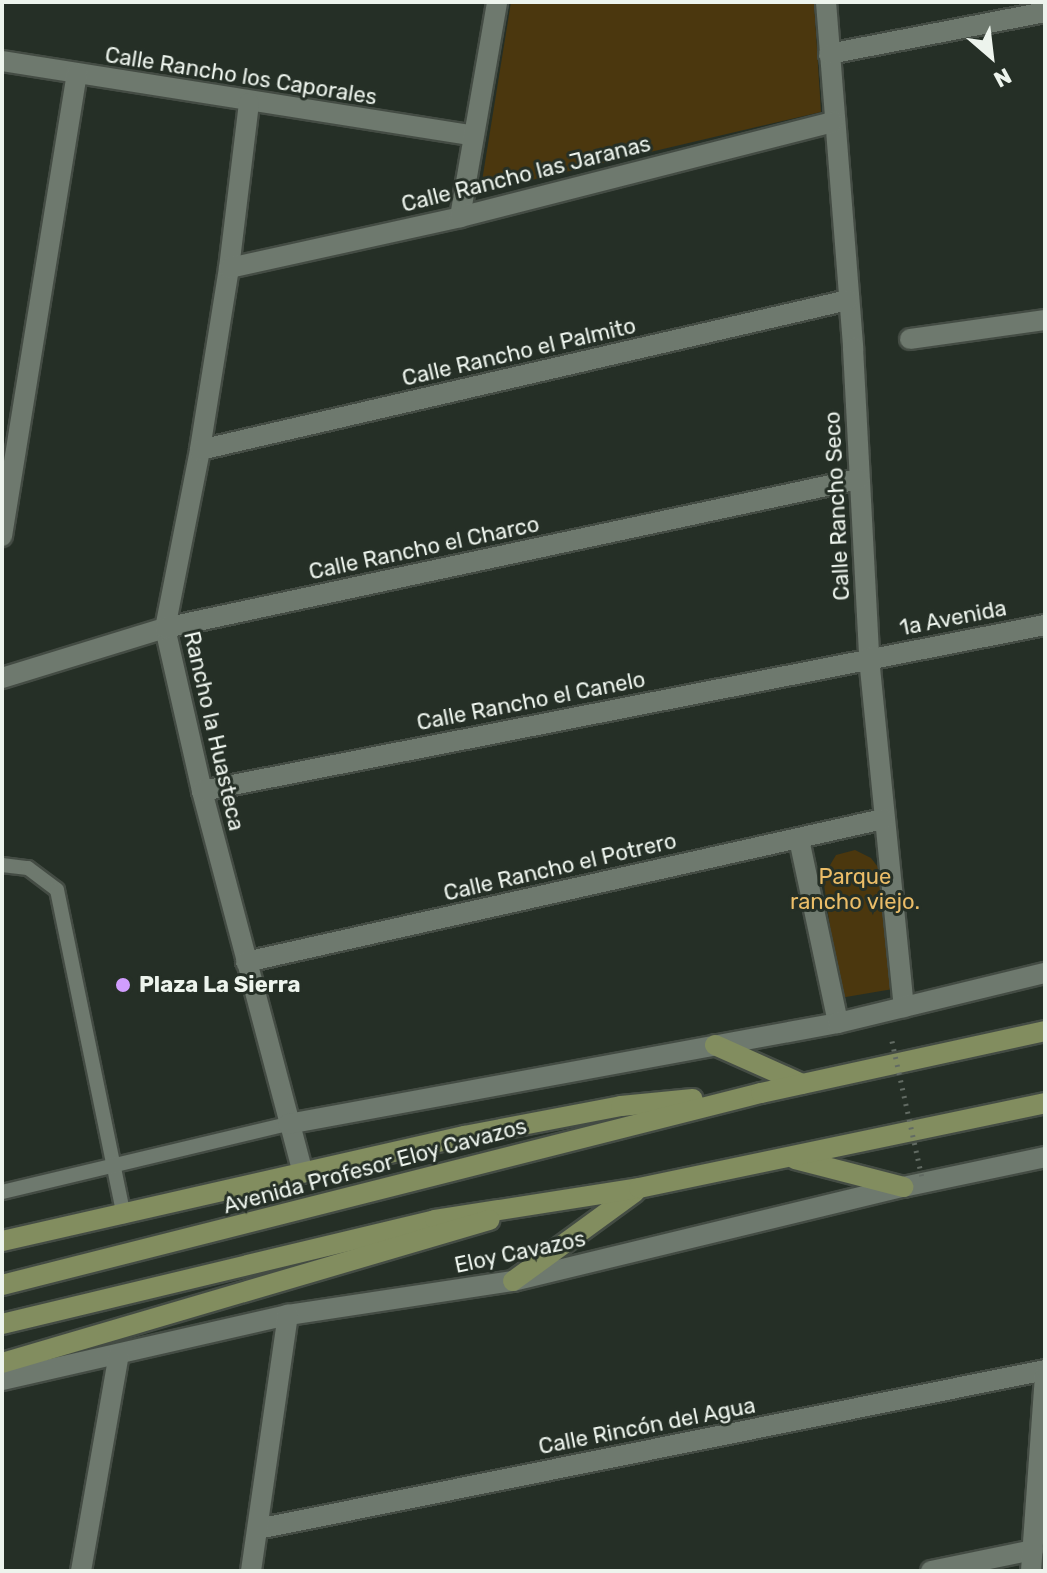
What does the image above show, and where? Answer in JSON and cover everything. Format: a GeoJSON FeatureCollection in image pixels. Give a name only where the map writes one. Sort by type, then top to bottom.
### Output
{"type":"FeatureCollection","features":[{"type":"Feature","properties":{"kind":"main road","name":"Avenida Profesor Eloy Cavazos"},"geometry":{"type":"LineString","coordinates":[[2,1285],[254,1224],[459,1167],[761,1093],[1045,1031]]}},
{"type":"Feature","properties":{"kind":"main road"},"geometry":{"type":"LineString","coordinates":[[715,1045],[802,1084]]}},
{"type":"Feature","properties":{"kind":"main road","name":"Avenida Profesor Eloy Cavazos"},"geometry":{"type":"LineString","coordinates":[[2,1241],[124,1216],[464,1136],[621,1106],[761,1093]]}},
{"type":"Feature","properties":{"kind":"main road"},"geometry":{"type":"LineString","coordinates":[[2,1324],[435,1220],[639,1188],[1045,1103]]}},
{"type":"Feature","properties":{"kind":"main road"},"geometry":{"type":"LineString","coordinates":[[791,1158],[903,1187]]}},
{"type":"Feature","properties":{"kind":"main road"},"geometry":{"type":"LineString","coordinates":[[513,1281],[639,1188]]}},
{"type":"Feature","properties":{"kind":"main road"},"geometry":{"type":"LineString","coordinates":[[2,1363],[464,1230],[513,1207]]}},
{"type":"Feature","properties":{"kind":"street"},"geometry":{"type":"LineString","coordinates":[[460,217],[497,2]]}},
{"type":"Feature","properties":{"kind":"street","name":"Calle Rancho Seco"},"geometry":{"type":"LineString","coordinates":[[826,2],[848,300],[869,658],[904,1007]]}},
{"type":"Feature","properties":{"kind":"street"},"geometry":{"type":"LineString","coordinates":[[829,54],[1045,12]]}},
{"type":"Feature","properties":{"kind":"street","name":"Calle Rancho los Caporales"},"geometry":{"type":"LineString","coordinates":[[2,61],[249,103],[473,136]]}},
{"type":"Feature","properties":{"kind":"street"},"geometry":{"type":"LineString","coordinates":[[2,536],[77,74]]}},
{"type":"Feature","properties":{"kind":"street","name":"Rancho la Huasteca"},"geometry":{"type":"LineString","coordinates":[[249,103],[229,268],[200,450],[165,628],[202,791],[303,1173]]}},
{"type":"Feature","properties":{"kind":"street","name":"Calle Rancho las Jaranas"},"geometry":{"type":"LineString","coordinates":[[229,268],[460,217],[833,122]]}},
{"type":"Feature","properties":{"kind":"street","name":"Calle Rancho el Palmito"},"geometry":{"type":"LineString","coordinates":[[200,450],[848,300]]}},
{"type":"Feature","properties":{"kind":"street"},"geometry":{"type":"LineString","coordinates":[[910,339],[1045,320]]}},
{"type":"Feature","properties":{"kind":"street","name":"Calle Rancho el Charco"},"geometry":{"type":"LineString","coordinates":[[2,678],[165,628],[859,479]]}},
{"type":"Feature","properties":{"kind":"street","name":"1a Avenida"},"geometry":{"type":"LineString","coordinates":[[869,658],[1045,625]]}},
{"type":"Feature","properties":{"kind":"street","name":"Calle Rancho el Canelo"},"geometry":{"type":"LineString","coordinates":[[202,791],[869,658]]}},
{"type":"Feature","properties":{"kind":"street","name":"Calle Rancho el Potrero"},"geometry":{"type":"LineString","coordinates":[[246,962],[883,819]]}},
{"type":"Feature","properties":{"kind":"street"},"geometry":{"type":"LineString","coordinates":[[799,839],[838,1023]]}},
{"type":"Feature","properties":{"kind":"street"},"geometry":{"type":"LineString","coordinates":[[288,1124],[838,1023],[1045,973]]}},
{"type":"Feature","properties":{"kind":"street","name":"Eloy Cavazos"},"geometry":{"type":"LineString","coordinates":[[2,1380],[288,1315],[513,1281],[903,1187],[1045,1157]]}},
{"type":"Feature","properties":{"kind":"street"},"geometry":{"type":"LineString","coordinates":[[251,1571],[288,1315]]}},
{"type":"Feature","properties":{"kind":"street"},"geometry":{"type":"LineString","coordinates":[[81,1571],[119,1354]]}},
{"type":"Feature","properties":{"kind":"street"},"geometry":{"type":"LineString","coordinates":[[931,1571],[1032,1561],[1045,1372]]}},
{"type":"Feature","properties":{"kind":"street","name":"Calle Rincón del Agua"},"geometry":{"type":"LineString","coordinates":[[258,1529],[1045,1372]]}},
{"type":"Feature","properties":{"kind":"lane"},"geometry":{"type":"LineString","coordinates":[[2,865],[28,868],[57,890],[124,1216]]}},
{"type":"Feature","properties":{"kind":"lane"},"geometry":{"type":"LineString","coordinates":[[2,1192],[288,1124]]}},
{"type":"Feature","properties":{"kind":"path"},"geometry":{"type":"LineString","coordinates":[[892,1041],[922,1177]]}},
{"type":"Feature","properties":{"kind":"green space"},"geometry":{"type":"Polygon","coordinates":[[[511,2],[814,2],[821,112],[497,188],[482,181],[511,2]]]}},
{"type":"Feature","properties":{"kind":"green space","name":"Parque rancho viejo."},"geometry":{"type":"Polygon","coordinates":[[[855,850],[871,858],[884,875],[893,989],[840,998],[823,877],[836,855],[855,850]]]}},
{"type":"Feature","properties":{"kind":"place","name":"Plaza La Sierra"},"geometry":{"type":"Point","coordinates":[123,985]}}]}
